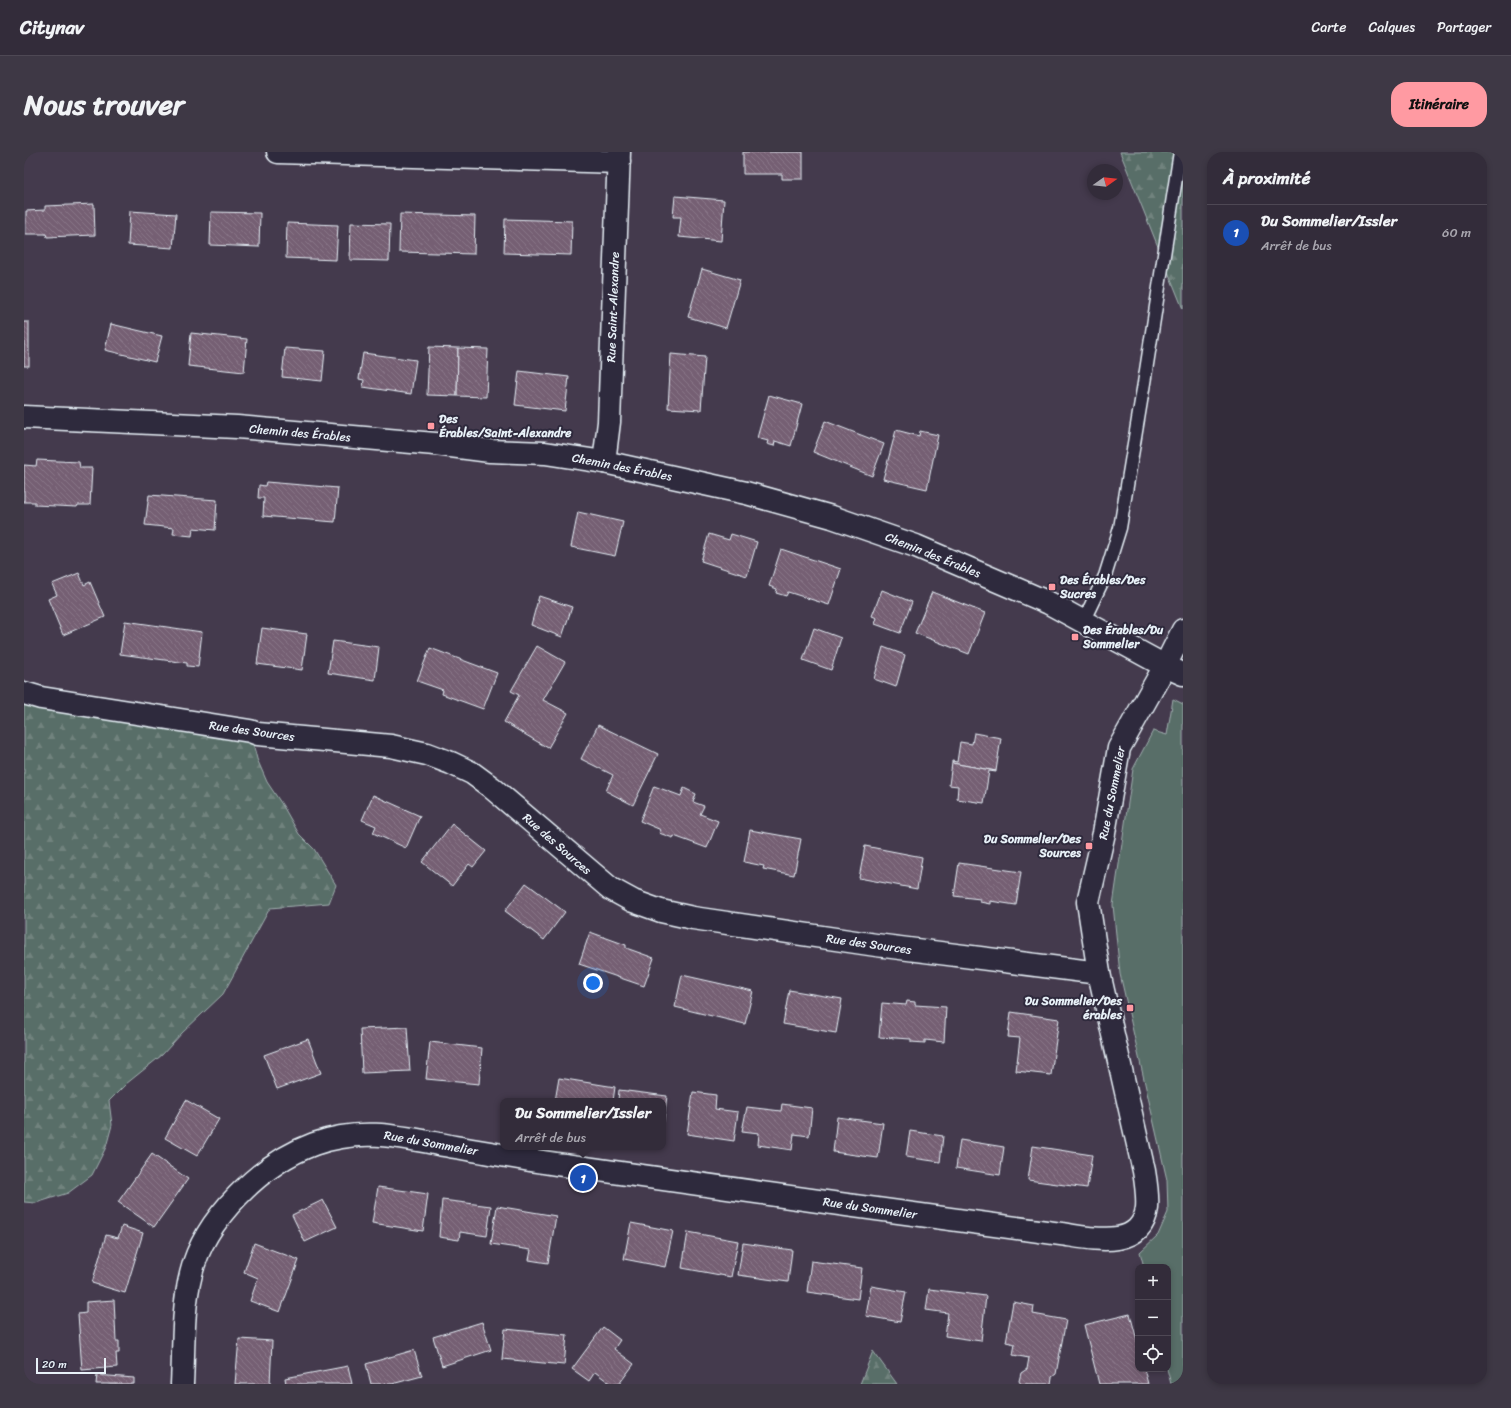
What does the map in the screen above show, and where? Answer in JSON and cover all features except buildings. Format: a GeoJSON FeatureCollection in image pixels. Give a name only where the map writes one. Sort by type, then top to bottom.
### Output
{"type":"FeatureCollection","features":[{"type":"Feature","properties":{"kind":"street"},"geometry":{"type":"LineString","coordinates":[[278,152],[619,157]]}},
{"type":"Feature","properties":{"kind":"street","name":"Rue Saint-Alexandre"},"geometry":{"type":"LineString","coordinates":[[604,462],[609,422],[619,157]]}},
{"type":"Feature","properties":{"kind":"street","name":"Chemin des Érables"},"geometry":{"type":"LineString","coordinates":[[24,417],[237,428],[435,444],[490,451],[545,453],[604,462],[746,493],[832,517],[916,546],[1049,603],[1174,670]]}},
{"type":"Feature","properties":{"kind":"street","name":"Rue du Sommelier"},"geometry":{"type":"LineString","coordinates":[[182,1384],[185,1309],[191,1273],[198,1250],[212,1226],[248,1186],[274,1164],[313,1144],[334,1138],[382,1134],[537,1161],[1053,1233],[1117,1239],[1130,1236],[1140,1227],[1143,1221],[1147,1209],[1147,1192],[1144,1171],[1099,973],[1088,902],[1104,833],[1119,748],[1174,670],[1183,630]]}},
{"type":"Feature","properties":{"kind":"street","name":"Rue des Sources"},"geometry":{"type":"LineString","coordinates":[[24,693],[41,698],[250,731],[258,734],[391,746],[427,754],[472,773],[611,889],[633,901],[661,911],[693,918],[876,946],[1099,973]]}},
{"type":"Feature","properties":{"kind":"lane"},"geometry":{"type":"LineString","coordinates":[[1083,622],[1105,576],[1120,528],[1180,152]]}},
{"type":"Feature","properties":{"kind":"green space"},"geometry":{"type":"Polygon","coordinates":[[[1120,152],[1183,152],[1183,309],[1120,152]]]}},
{"type":"Feature","properties":{"kind":"green space"},"geometry":{"type":"Polygon","coordinates":[[[24,693],[250,731],[257,759],[267,782],[299,834],[314,849],[336,885],[329,903],[270,908],[223,994],[182,1033],[162,1055],[126,1084],[109,1101],[112,1125],[106,1147],[92,1175],[68,1193],[36,1203],[24,1202],[24,693]]]}},
{"type":"Feature","properties":{"kind":"green space"},"geometry":{"type":"Polygon","coordinates":[[[1173,699],[1183,704],[1183,1384],[1171,1384],[1168,1372],[1171,1372],[1171,1264],[1143,1264],[1140,1252],[1158,1235],[1168,1212],[1167,1180],[1120,974],[1113,905],[1133,769],[1153,731],[1167,735],[1173,699]]]}},
{"type":"Feature","properties":{"kind":"green space"},"geometry":{"type":"Polygon","coordinates":[[[873,1351],[897,1384],[860,1384],[873,1351]]]}},
{"type":"Feature","properties":{"kind":"place","name":"Des Érables/Saint-Alexandre"},"geometry":{"type":"Point","coordinates":[431,426]}},
{"type":"Feature","properties":{"kind":"place","name":"Des Érables/Des Sucres"},"geometry":{"type":"Point","coordinates":[1052,587]}},
{"type":"Feature","properties":{"kind":"place","name":"Des Érables/Du Sommelier"},"geometry":{"type":"Point","coordinates":[1075,637]}},
{"type":"Feature","properties":{"kind":"place","name":"Du Sommelier/Des Sources"},"geometry":{"type":"Point","coordinates":[1089,846]}},
{"type":"Feature","properties":{"kind":"place","name":"Du Sommelier/Des érables"},"geometry":{"type":"Point","coordinates":[1130,1008]}},
{"type":"Feature","properties":{"kind":"place","name":"Du Sommelier/Issler"},"geometry":{"type":"Point","coordinates":[583,1178]}}]}
